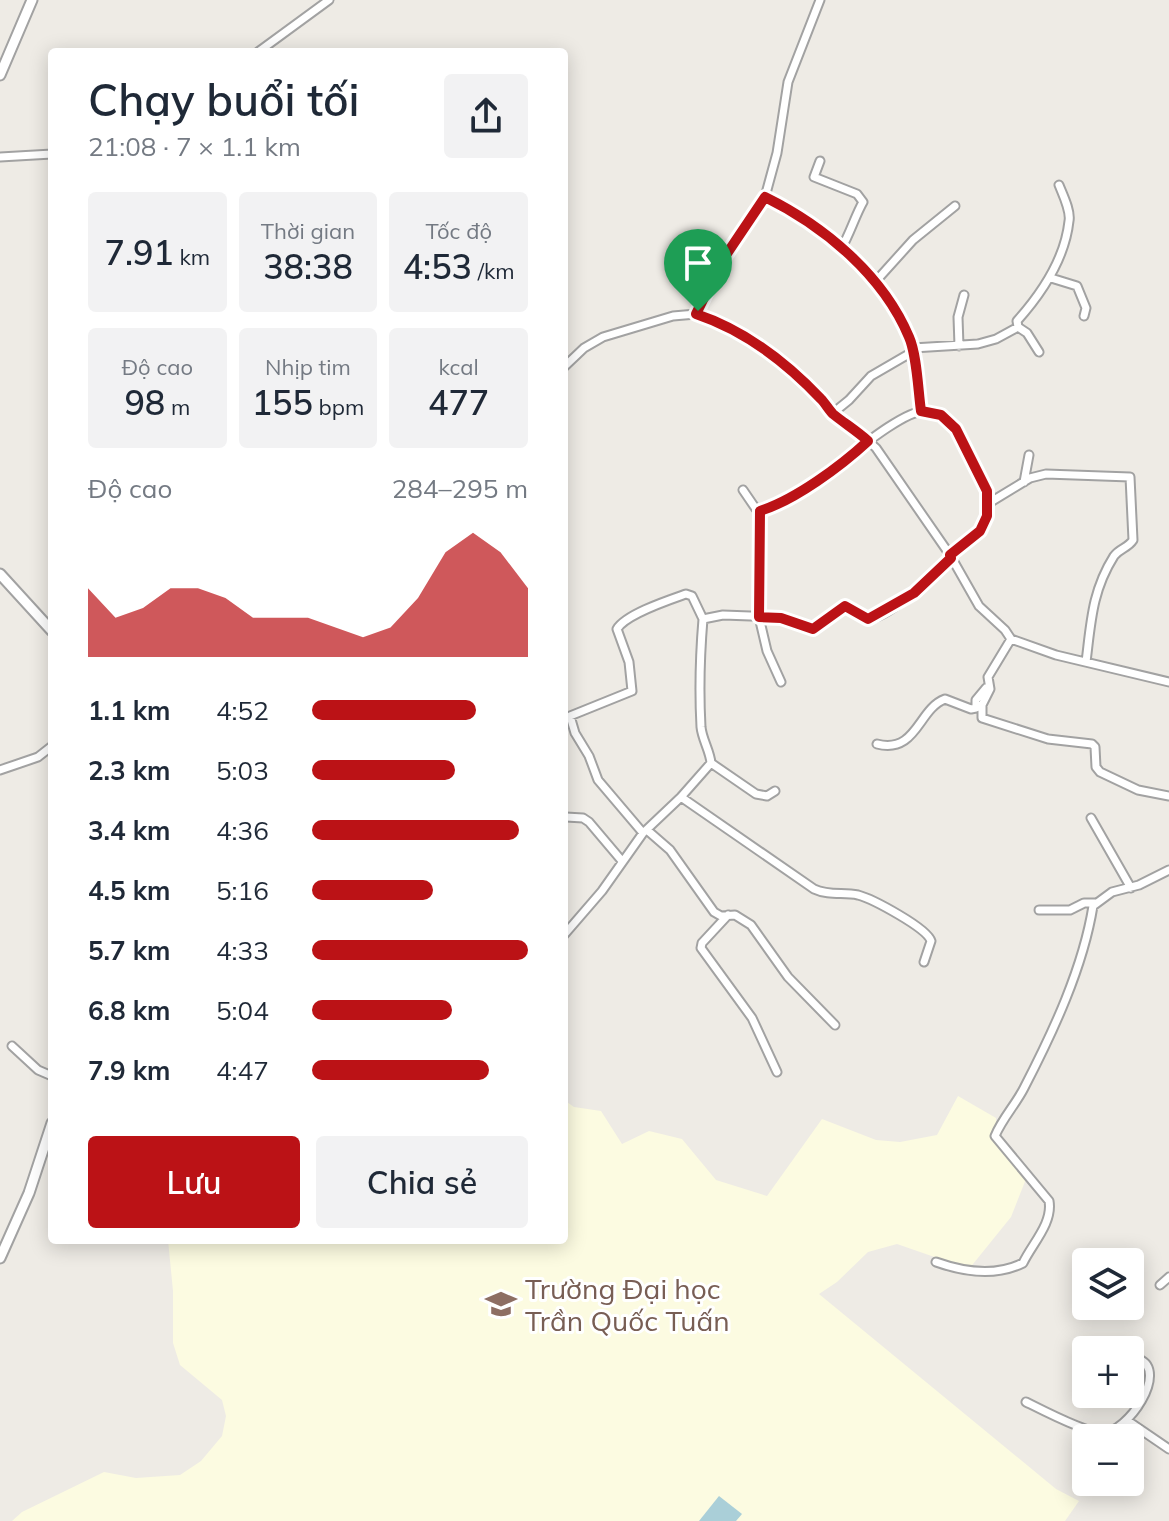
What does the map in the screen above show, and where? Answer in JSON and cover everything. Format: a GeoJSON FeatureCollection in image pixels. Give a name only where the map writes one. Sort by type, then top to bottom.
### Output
{"type":"FeatureCollection","features":[{"type":"Feature","properties":{"kind":"street"},"geometry":{"type":"LineString","coordinates":[[1,69],[32,0]]}},
{"type":"Feature","properties":{"kind":"street"},"geometry":{"type":"LineString","coordinates":[[263,48],[329,0]]}},
{"type":"Feature","properties":{"kind":"street"},"geometry":{"type":"LineString","coordinates":[[696,314],[722,261],[765,197],[777,153],[788,82],[820,0]]}},
{"type":"Feature","properties":{"kind":"street"},"geometry":{"type":"LineString","coordinates":[[0,157],[48,154]]}},
{"type":"Feature","properties":{"kind":"street"},"geometry":{"type":"LineString","coordinates":[[820,161],[814,177],[857,194],[863,202],[841,249]]}},
{"type":"Feature","properties":{"kind":"street"},"geometry":{"type":"LineString","coordinates":[[1039,352],[1027,333],[1018,327],[1017,321],[1051,278],[1070,221],[1059,185]]}},
{"type":"Feature","properties":{"kind":"street"},"geometry":{"type":"LineString","coordinates":[[765,197],[808,223],[876,281],[909,336],[921,411]]}},
{"type":"Feature","properties":{"kind":"street"},"geometry":{"type":"LineString","coordinates":[[876,281],[913,240],[955,206]]}},
{"type":"Feature","properties":{"kind":"street"},"geometry":{"type":"LineString","coordinates":[[1051,278],[1077,286],[1086,308],[1084,316]]}},
{"type":"Feature","properties":{"kind":"street"},"geometry":{"type":"LineString","coordinates":[[959,346],[958,317],[964,295]]}},
{"type":"Feature","properties":{"kind":"street"},"geometry":{"type":"LineString","coordinates":[[568,364],[593,342],[617,331],[673,316],[696,314],[753,341],[876,448],[950,557],[979,606],[1011,639],[1056,655],[1169,682]]}},
{"type":"Feature","properties":{"kind":"street"},"geometry":{"type":"LineString","coordinates":[[833,413],[849,400],[866,379],[913,349],[986,342],[1018,327]]}},
{"type":"Feature","properties":{"kind":"street"},"geometry":{"type":"LineString","coordinates":[[703,619],[723,615],[781,618],[808,629],[823,624],[845,606],[864,618],[871,618],[907,599],[985,525],[989,503],[979,470],[956,429],[941,415],[921,411],[868,441],[818,479],[760,511]]}},
{"type":"Feature","properties":{"kind":"street"},"geometry":{"type":"LineString","coordinates":[[1024,482],[1029,455]]}},
{"type":"Feature","properties":{"kind":"street"},"geometry":{"type":"LineString","coordinates":[[989,503],[1037,476],[1062,473],[1131,478],[1133,540],[1131,545],[1117,551],[1096,589],[1086,662]]}},
{"type":"Feature","properties":{"kind":"street"},"geometry":{"type":"LineString","coordinates":[[743,490],[760,511]]}},
{"type":"Feature","properties":{"kind":"street"},"geometry":{"type":"LineString","coordinates":[[760,511],[759,617],[767,651],[781,682]]}},
{"type":"Feature","properties":{"kind":"street"},"geometry":{"type":"LineString","coordinates":[[0,574],[48,627]]}},
{"type":"Feature","properties":{"kind":"street"},"geometry":{"type":"LineString","coordinates":[[775,791],[767,796],[756,794],[711,763],[701,729],[699,685],[703,619],[692,596],[689,594],[640,613],[620,624],[617,629],[629,662],[632,691],[570,716],[598,780],[645,831],[666,845],[714,912],[721,916],[729,914],[739,917],[751,925],[788,977],[835,1025]]}},
{"type":"Feature","properties":{"kind":"street"},"geometry":{"type":"LineString","coordinates":[[1011,639],[988,677],[990,689],[982,705],[982,718],[1048,739],[1092,744],[1095,747],[1096,767],[1100,772],[1138,790],[1169,796]]}},
{"type":"Feature","properties":{"kind":"street"},"geometry":{"type":"LineString","coordinates":[[877,744],[883,746],[911,737],[937,702],[945,699],[976,708],[976,700],[988,685]]}},
{"type":"Feature","properties":{"kind":"street"},"geometry":{"type":"LineString","coordinates":[[0,770],[38,757],[48,749]]}},
{"type":"Feature","properties":{"kind":"street"},"geometry":{"type":"LineString","coordinates":[[569,922],[602,891],[645,831],[711,763]]}},
{"type":"Feature","properties":{"kind":"street"},"geometry":{"type":"LineString","coordinates":[[681,797],[814,889],[823,893],[853,894],[866,898],[923,930],[931,941],[924,962]]}},
{"type":"Feature","properties":{"kind":"street"},"geometry":{"type":"LineString","coordinates":[[568,817],[583,818],[589,822],[622,861]]}},
{"type":"Feature","properties":{"kind":"street"},"geometry":{"type":"LineString","coordinates":[[1091,818],[1131,888]]}},
{"type":"Feature","properties":{"kind":"street"},"geometry":{"type":"LineString","coordinates":[[1039,910],[1064,911],[1084,903],[1095,903],[1112,892],[1131,888],[1169,870]]}},
{"type":"Feature","properties":{"kind":"street"},"geometry":{"type":"LineString","coordinates":[[936,1262],[975,1272],[1004,1270],[1023,1263],[1042,1232],[1050,1211],[1049,1201],[995,1136],[1023,1091],[1059,1013],[1091,925],[1095,903]]}},
{"type":"Feature","properties":{"kind":"street"},"geometry":{"type":"LineString","coordinates":[[729,914],[702,943],[701,948],[752,1018],[777,1072]]}},
{"type":"Feature","properties":{"kind":"street"},"geometry":{"type":"LineString","coordinates":[[12,1046],[38,1070],[48,1074]]}},
{"type":"Feature","properties":{"kind":"street"},"geometry":{"type":"LineString","coordinates":[[0,1258],[29,1193],[48,1135]]}},
{"type":"Feature","properties":{"kind":"street"},"geometry":{"type":"LineString","coordinates":[[1160,1285],[1169,1277]]}},
{"type":"Feature","properties":{"kind":"street"},"geometry":{"type":"LineString","coordinates":[[1144,1361],[1152,1368],[1154,1384],[1144,1401]]}},
{"type":"Feature","properties":{"kind":"street"},"geometry":{"type":"LineString","coordinates":[[1026,1402],[1100,1433],[1128,1421],[1138,1408]]}},
{"type":"Feature","properties":{"kind":"street"},"geometry":{"type":"LineString","coordinates":[[1128,1421],[1169,1449]]}},
{"type":"Feature","properties":{"kind":"shaded area","name":"Trường Đại học Trần Quốc Tuấn"},"geometry":{"type":"Polygon","coordinates":[[[958,1096],[996,1118],[997,1145],[1026,1179],[1011,1217],[969,1269],[897,1244],[868,1252],[837,1282],[819,1294],[1056,1489],[1079,1501],[1065,1521],[12,1521],[22,1512],[104,1472],[136,1478],[180,1475],[201,1461],[222,1436],[226,1416],[222,1400],[180,1365],[173,1343],[173,1291],[168,1244],[568,1244],[568,1103],[574,1107],[601,1111],[622,1144],[649,1131],[682,1139],[716,1180],[767,1196],[822,1119],[876,1140],[900,1142],[937,1135],[958,1096]]]}},
{"type":"Feature","properties":{"kind":"water"},"geometry":{"type":"Polygon","coordinates":[[[719,1496],[742,1514],[736,1521],[699,1521],[719,1496]]]}},
{"type":"Feature","properties":{"kind":"place","name":"Trường Đại học Trần Quốc Tuấn"},"geometry":{"type":"Point","coordinates":[501,1304]}},
{"type":"Feature","properties":{"kind":"route"},"geometry":{"type":"LineString","coordinates":[[765,197],[808,223],[876,281],[909,336],[914,351],[921,411],[941,415],[956,429],[979,470],[988,494],[985,525],[907,599],[871,618],[864,618],[845,606],[813,629],[781,618],[759,617],[760,511],[818,479],[868,441],[753,341],[696,314],[698,311],[722,261],[765,197]]}}]}
